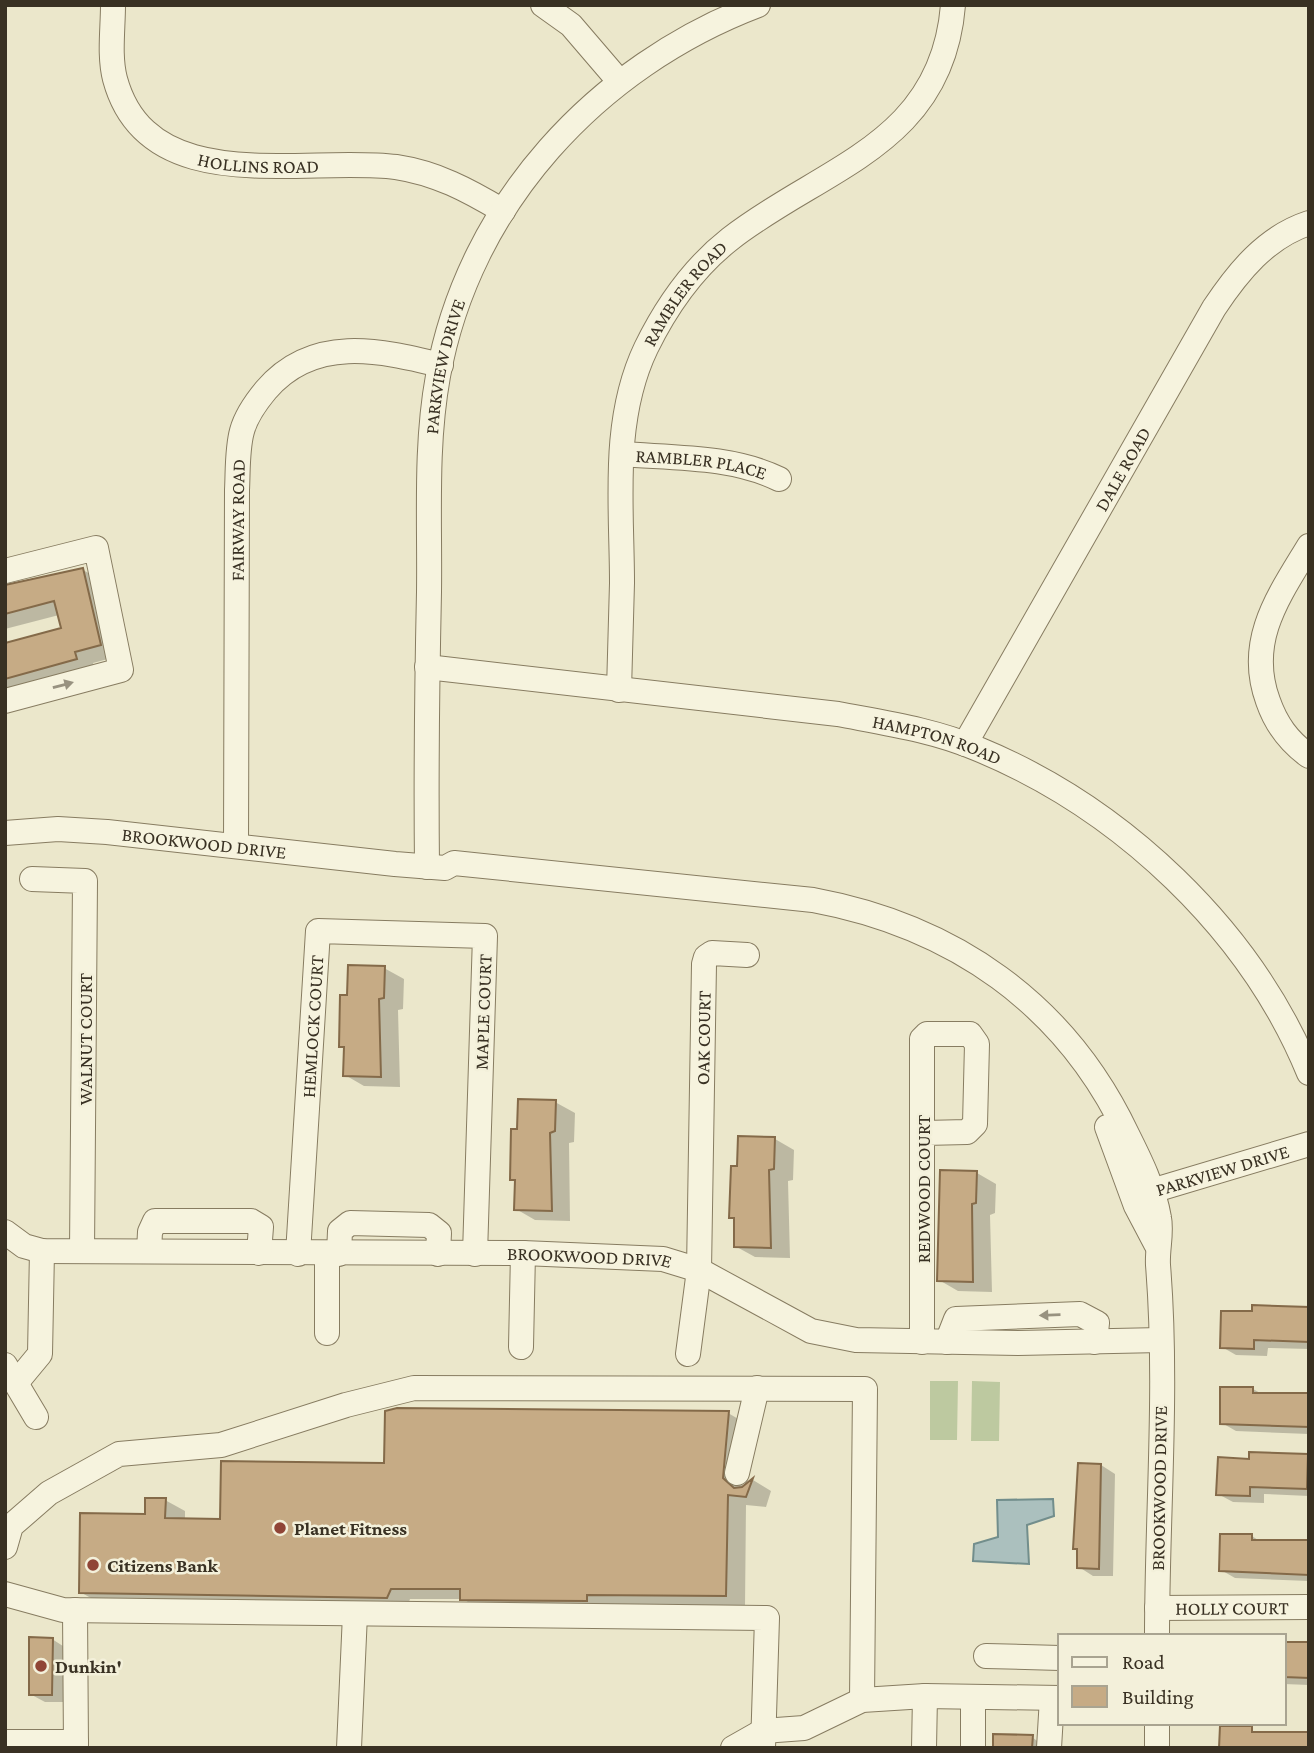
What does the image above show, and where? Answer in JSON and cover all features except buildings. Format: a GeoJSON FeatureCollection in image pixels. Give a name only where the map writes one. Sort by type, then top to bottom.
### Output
{"type":"FeatureCollection","features":[{"type":"Feature","properties":{"kind":"street","name":"HOLLINS ROAD"},"geometry":{"type":"LineString","coordinates":[[113,5],[116,81],[135,119],[161,142],[194,158],[228,164],[370,165],[426,173],[469,191],[503,211]]}},
{"type":"Feature","properties":{"kind":"street"},"geometry":{"type":"LineString","coordinates":[[543,5],[571,25],[618,81]]}},
{"type":"Feature","properties":{"kind":"street","name":"PARKVIEW DRIVE"},"geometry":{"type":"LineString","coordinates":[[436,868],[427,667],[432,428],[441,365],[469,277],[503,211],[530,171],[572,124],[618,81],[691,34],[758,5]]}},
{"type":"Feature","properties":{"kind":"street","name":"RAMBLER ROAD"},"geometry":{"type":"LineString","coordinates":[[619,690],[622,454],[625,420],[646,349],[687,281],[729,240],[772,209],[857,160],[898,128],[922,96],[947,46],[953,5]]}},
{"type":"Feature","properties":{"kind":"street","name":"DALE ROAD"},"geometry":{"type":"LineString","coordinates":[[965,744],[1231,282],[1260,251],[1279,237],[1309,223]]}},
{"type":"Feature","properties":{"kind":"street","name":"FAIRWAY ROAD"},"geometry":{"type":"LineString","coordinates":[[236,846],[237,490],[242,432],[249,414],[273,382],[294,365],[312,356],[365,349],[441,365]]}},
{"type":"Feature","properties":{"kind":"street","name":"RAMBLER PLACE"},"geometry":{"type":"LineString","coordinates":[[622,454],[737,465],[779,479]]}},
{"type":"Feature","properties":{"kind":"street"},"geometry":{"type":"LineString","coordinates":[[1309,546],[1266,627],[1259,664],[1261,680],[1275,721],[1290,740],[1309,756]]}},
{"type":"Feature","properties":{"kind":"street"},"geometry":{"type":"LineString","coordinates":[[5,571],[96,548],[121,670],[5,701]]}},
{"type":"Feature","properties":{"kind":"street","name":"HAMPTON ROAD"},"geometry":{"type":"LineString","coordinates":[[427,667],[838,714],[965,744],[1018,768],[1091,811],[1154,859],[1187,890],[1266,990],[1309,1073]]}},
{"type":"Feature","properties":{"kind":"street","name":"BROOKWOOD DRIVE"},"geometry":{"type":"LineString","coordinates":[[5,833],[82,831],[436,868],[454,863],[813,900],[858,909],[921,931],[994,973],[1048,1019],[1075,1049],[1118,1115],[1143,1193],[1160,1220],[1156,1244],[1161,1340],[1157,1634]]}},
{"type":"Feature","properties":{"kind":"street","name":"WALNUT COURT"},"geometry":{"type":"LineString","coordinates":[[32,879],[85,881],[82,1251]]}},
{"type":"Feature","properties":{"kind":"street","name":"HEMLOCK COURT"},"geometry":{"type":"LineString","coordinates":[[298,1254],[309,1122],[318,931]]}},
{"type":"Feature","properties":{"kind":"street","name":"MAPLE COURT"},"geometry":{"type":"LineString","coordinates":[[318,931],[485,936],[475,1254]]}},
{"type":"Feature","properties":{"kind":"street","name":"OAK COURT"},"geometry":{"type":"LineString","coordinates":[[699,1270],[704,964],[706,957],[712,953],[747,956]]}},
{"type":"Feature","properties":{"kind":"street","name":"REDWOOD COURT"},"geometry":{"type":"LineString","coordinates":[[922,1342],[923,1035],[970,1034],[977,1044],[975,1124],[967,1132],[924,1132]]}},
{"type":"Feature","properties":{"kind":"street","name":"PARKVIEW DRIVE"},"geometry":{"type":"LineString","coordinates":[[1143,1193],[1309,1144]]}},
{"type":"Feature","properties":{"kind":"street","name":"BROOKWOOD DRIVE"},"geometry":{"type":"LineString","coordinates":[[5,1232],[24,1246],[42,1251],[523,1253],[663,1259],[699,1270],[811,1331],[856,1340],[1161,1340]]}},
{"type":"Feature","properties":{"kind":"street"},"geometry":{"type":"LineString","coordinates":[[36,1416],[11,1374],[40,1354],[42,1251]]}},
{"type":"Feature","properties":{"kind":"street"},"geometry":{"type":"LineString","coordinates":[[521,1347],[523,1253]]}},
{"type":"Feature","properties":{"kind":"street"},"geometry":{"type":"LineString","coordinates":[[327,1333],[333,1254]]}},
{"type":"Feature","properties":{"kind":"street"},"geometry":{"type":"LineString","coordinates":[[688,1354],[699,1270]]}},
{"type":"Feature","properties":{"kind":"street"},"geometry":{"type":"LineString","coordinates":[[5,1547],[11,1526],[49,1493],[119,1454],[221,1446],[346,1405],[414,1388],[865,1389],[862,1700]]}},
{"type":"Feature","properties":{"kind":"street"},"geometry":{"type":"LineString","coordinates":[[737,1474],[757,1388]]}},
{"type":"Feature","properties":{"kind":"street"},"geometry":{"type":"LineString","coordinates":[[5,1594],[63,1610],[766,1618],[763,1739]]}},
{"type":"Feature","properties":{"kind":"street","name":"HOLLY COURT"},"geometry":{"type":"LineString","coordinates":[[1157,1608],[1309,1606]]}},
{"type":"Feature","properties":{"kind":"street"},"geometry":{"type":"LineString","coordinates":[[5,1742],[76,1745],[75,1610]]}},
{"type":"Feature","properties":{"kind":"street"},"geometry":{"type":"LineString","coordinates":[[349,1748],[355,1614]]}},
{"type":"Feature","properties":{"kind":"street"},"geometry":{"type":"LineString","coordinates":[[986,1656],[1051,1658]]}},
{"type":"Feature","properties":{"kind":"street"},"geometry":{"type":"LineString","coordinates":[[924,1748],[925,1696]]}},
{"type":"Feature","properties":{"kind":"street"},"geometry":{"type":"LineString","coordinates":[[733,1748],[763,1739],[804,1738],[862,1700],[925,1696],[1056,1698],[1049,1748]]}},
{"type":"Feature","properties":{"kind":"street"},"geometry":{"type":"LineString","coordinates":[[973,1698],[973,1748]]}},
{"type":"Feature","properties":{"kind":"street"},"geometry":{"type":"LineString","coordinates":[[1157,1725],[1157,1748]]}},
{"type":"Feature","properties":{"kind":"green space"},"geometry":{"type":"Polygon","coordinates":[[[930,1381],[958,1381],[957,1440],[930,1440],[930,1381]]]}},
{"type":"Feature","properties":{"kind":"green space"},"geometry":{"type":"Polygon","coordinates":[[[972,1381],[1000,1382],[999,1441],[971,1441],[972,1381]]]}},
{"type":"Feature","properties":{"kind":"shaded area"},"geometry":{"type":"Polygon","coordinates":[[[1053,1499],[1054,1516],[1027,1525],[1029,1564],[973,1561],[974,1544],[998,1537],[997,1500],[1053,1499]]]}},
{"type":"Feature","properties":{"kind":"place","name":"Planet Fitness"},"geometry":{"type":"Point","coordinates":[280,1528]}},
{"type":"Feature","properties":{"kind":"place","name":"Citizens Bank"},"geometry":{"type":"Point","coordinates":[93,1565]}},
{"type":"Feature","properties":{"kind":"place","name":"Dunkin'"},"geometry":{"type":"Point","coordinates":[41,1666]}}]}
